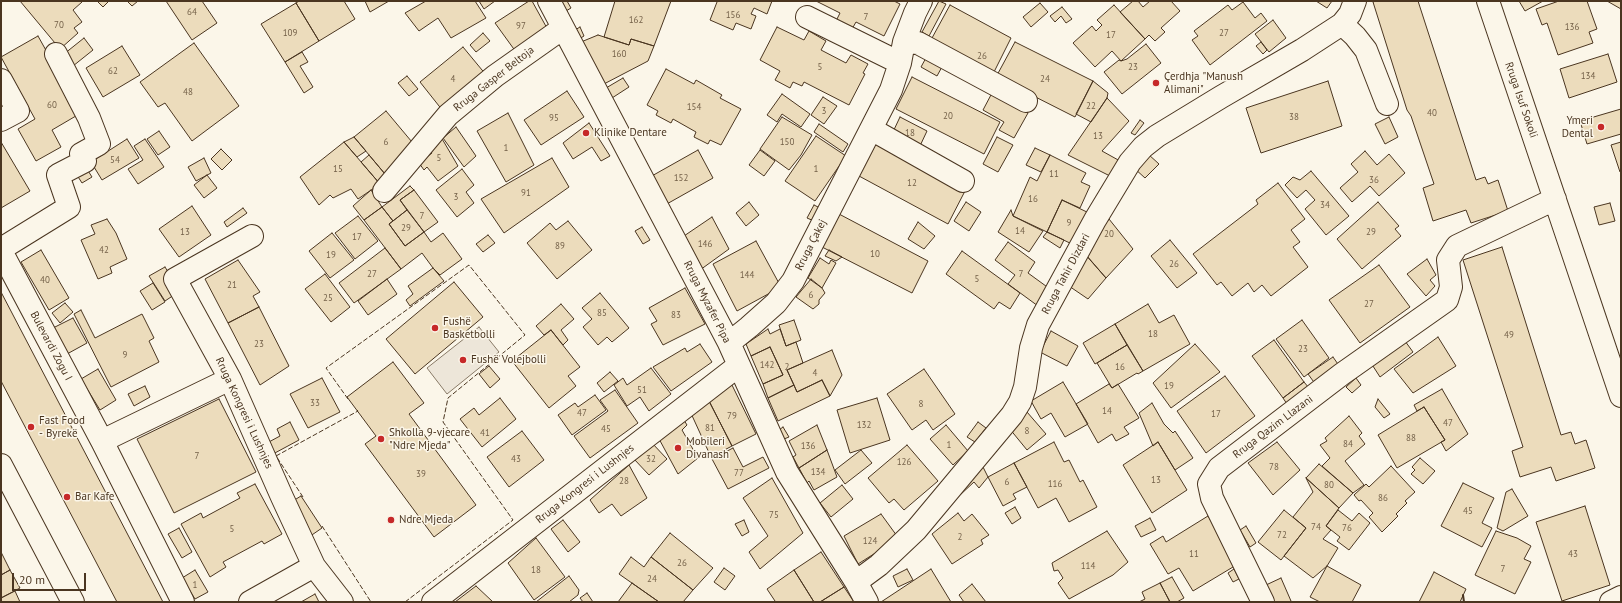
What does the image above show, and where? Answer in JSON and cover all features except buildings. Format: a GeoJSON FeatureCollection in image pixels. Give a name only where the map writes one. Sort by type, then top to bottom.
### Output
{"type":"FeatureCollection","features":[{"type":"Feature","properties":{"kind":"street","name":"Rruga Myzafer Pipa"},"geometry":{"type":"LineString","coordinates":[[549,1],[729,343],[738,366],[787,472],[867,602]]}},
{"type":"Feature","properties":{"kind":"street","name":"Rruga Çakej"},"geometry":{"type":"LineString","coordinates":[[729,343],[749,328],[776,303],[793,281],[891,90],[900,63],[904,42],[915,13],[922,1]]}},
{"type":"Feature","properties":{"kind":"street","name":"Rruga Tahir Dizdari"},"geometry":{"type":"LineString","coordinates":[[856,582],[879,565],[916,530],[1012,415],[1020,402],[1025,387],[1031,348],[1038,325],[1095,220],[1130,162],[1143,147],[1208,104],[1302,50],[1342,24],[1350,14],[1355,1]]}},
{"type":"Feature","properties":{"kind":"street","name":"Rruga Isuf Sokoli"},"geometry":{"type":"LineString","coordinates":[[1488,1],[1621,396]]}},
{"type":"Feature","properties":{"kind":"street"},"geometry":{"type":"LineString","coordinates":[[807,17],[900,63]]}},
{"type":"Feature","properties":{"kind":"street"},"geometry":{"type":"LineString","coordinates":[[1342,24],[1356,36],[1366,50],[1387,104]]}},
{"type":"Feature","properties":{"kind":"street","name":"Rruga Gasper Beltoja"},"geometry":{"type":"LineString","coordinates":[[384,191],[448,115],[495,76],[563,28]]}},
{"type":"Feature","properties":{"kind":"street"},"geometry":{"type":"LineString","coordinates":[[904,42],[918,43],[1026,101]]}},
{"type":"Feature","properties":{"kind":"street","name":"Bulevardi Zogu I"},"geometry":{"type":"LineString","coordinates":[[56,54],[90,118],[99,144],[81,154],[85,161],[58,176],[69,207],[1,250],[102,441],[183,602]]}},
{"type":"Feature","properties":{"kind":"street"},"geometry":{"type":"LineString","coordinates":[[1,80],[18,111],[1,120]]}},
{"type":"Feature","properties":{"kind":"street"},"geometry":{"type":"LineString","coordinates":[[871,129],[963,181]]}},
{"type":"Feature","properties":{"kind":"street","name":"Rruga Qazim Llazani"},"geometry":{"type":"LineString","coordinates":[[1263,602],[1212,498],[1209,484],[1219,468],[1342,374],[1447,300],[1451,287],[1448,260],[1457,246],[1555,199]]}},
{"type":"Feature","properties":{"kind":"street","name":"Rruga Kongresi i Lushnjes"},"geometry":{"type":"LineString","coordinates":[[252,236],[174,279],[230,379],[314,566],[342,602]]}},
{"type":"Feature","properties":{"kind":"street","name":"Rruga Kongresi i Lushnjes"},"geometry":{"type":"LineString","coordinates":[[433,602],[738,366]]}},
{"type":"Feature","properties":{"kind":"street"},"geometry":{"type":"LineString","coordinates":[[102,441],[230,379]]}},
{"type":"Feature","properties":{"kind":"street"},"geometry":{"type":"LineString","coordinates":[[4,477],[74,602]]}},
{"type":"Feature","properties":{"kind":"street"},"geometry":{"type":"LineString","coordinates":[[250,602],[314,566]]}},
{"type":"Feature","properties":{"kind":"street"},"geometry":{"type":"LineString","coordinates":[[1611,602],[1621,597]]}},
{"type":"Feature","properties":{"kind":"shaded area","name":"Fushë Volejbolli"},"geometry":{"type":"Polygon","coordinates":[[[479,327],[499,352],[447,394],[427,368],[479,327]]]}},
{"type":"Feature","properties":{"kind":"fence"},"geometry":{"type":"LineString","coordinates":[[348,399],[326,368],[469,265],[525,335],[448,398],[443,422],[513,520],[405,602]]}},
{"type":"Feature","properties":{"kind":"fence"},"geometry":{"type":"LineString","coordinates":[[303,497],[276,456],[358,411],[357,410]]}},
{"type":"Feature","properties":{"kind":"fence"},"geometry":{"type":"LineString","coordinates":[[322,526],[371,602]]}},
{"type":"Feature","properties":{"kind":"wall"},"geometry":{"type":"LineString","coordinates":[[1463,597],[1463,595],[1464,602]]}},
{"type":"Feature","properties":{"kind":"place","name":"Çerdhja \"Manush Alimani\""},"geometry":{"type":"Point","coordinates":[1156,83]}},
{"type":"Feature","properties":{"kind":"place","name":"Ymeri Dental"},"geometry":{"type":"Point","coordinates":[1601,127]}},
{"type":"Feature","properties":{"kind":"place","name":"Klinike Dentare"},"geometry":{"type":"Point","coordinates":[586,133]}},
{"type":"Feature","properties":{"kind":"place","name":"Fushë Basketbolli"},"geometry":{"type":"Point","coordinates":[435,328]}},
{"type":"Feature","properties":{"kind":"place","name":"Fushë Volejbolli"},"geometry":{"type":"Point","coordinates":[463,360]}},
{"type":"Feature","properties":{"kind":"place","name":"Fast Food - Byrekë"},"geometry":{"type":"Point","coordinates":[31,427]}},
{"type":"Feature","properties":{"kind":"place","name":"Shkolla 9-vjecare \"Ndre Mjeda\""},"geometry":{"type":"Point","coordinates":[381,439]}},
{"type":"Feature","properties":{"kind":"place","name":"Mobileri Divanash"},"geometry":{"type":"Point","coordinates":[678,448]}},
{"type":"Feature","properties":{"kind":"place","name":"Bar Kafe"},"geometry":{"type":"Point","coordinates":[67,497]}},
{"type":"Feature","properties":{"kind":"place","name":"Ndre Mjeda"},"geometry":{"type":"Point","coordinates":[391,520]}}]}
